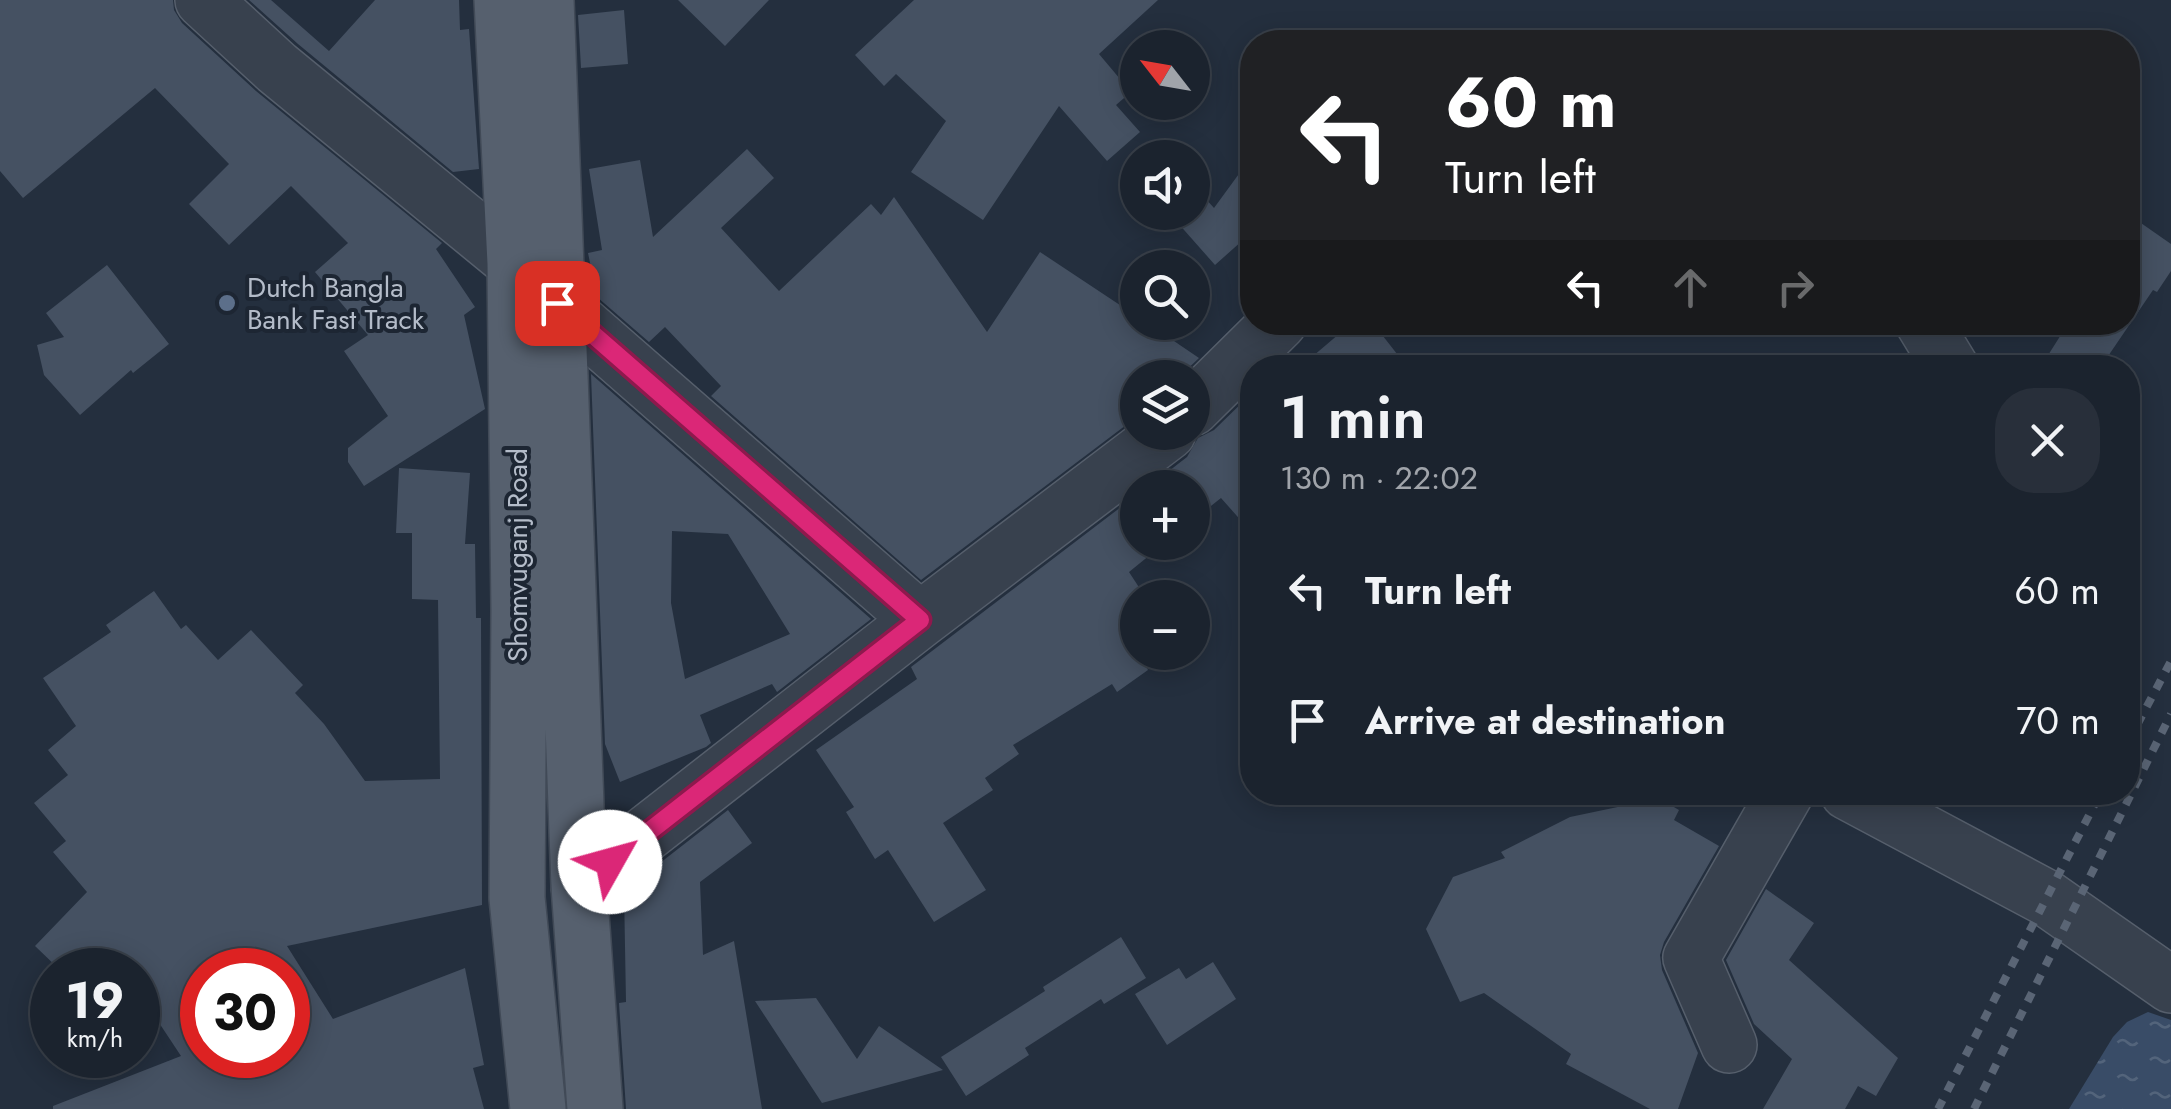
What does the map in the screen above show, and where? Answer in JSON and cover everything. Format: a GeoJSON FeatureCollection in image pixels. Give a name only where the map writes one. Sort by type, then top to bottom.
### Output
{"type":"FeatureCollection","features":[{"type":"Feature","properties":{"kind":"main road","name":"Shomvuganj Road"},"geometry":{"type":"LineString","coordinates":[[502,0],[515,263],[517,898],[538,1109]]}},
{"type":"Feature","properties":{"kind":"main road","name":"Shomvuganj Road"},"geometry":{"type":"LineString","coordinates":[[546,0],[579,886],[595,1109]]}},
{"type":"Feature","properties":{"kind":"street"},"geometry":{"type":"LineString","coordinates":[[203,0],[277,68],[515,263]]}},
{"type":"Feature","properties":{"kind":"street"},"geometry":{"type":"LineString","coordinates":[[557,303],[920,620]]}},
{"type":"Feature","properties":{"kind":"street"},"geometry":{"type":"LineString","coordinates":[[1246,355],[1266,335]]}},
{"type":"Feature","properties":{"kind":"street"},"geometry":{"type":"LineString","coordinates":[[1210,390],[1240,361]]}},
{"type":"Feature","properties":{"kind":"street"},"geometry":{"type":"LineString","coordinates":[[579,886],[1144,450]]}},
{"type":"Feature","properties":{"kind":"street"},"geometry":{"type":"LineString","coordinates":[[1729,1045],[1690,958],[1778,805]]}},
{"type":"Feature","properties":{"kind":"street"},"geometry":{"type":"LineString","coordinates":[[1872,805],[2045,897],[2171,985]]}},
{"type":"Feature","properties":{"kind":"water"},"geometry":{"type":"Polygon","coordinates":[[[2148,1012],[2171,1020],[2171,1109],[2069,1109],[2113,1037],[2127,1022],[2148,1012]]]}},
{"type":"Feature","properties":{"kind":"building"},"geometry":{"type":"Polygon","coordinates":[[[0,0],[173,0],[182,23],[256,91],[442,243],[436,249],[475,307],[464,315],[485,409],[364,486],[348,462],[348,448],[388,416],[344,351],[368,335],[315,272],[348,243],[291,186],[229,245],[189,204],[229,164],[155,88],[23,198],[0,171],[0,0]]]}},
{"type":"Feature","properties":{"kind":"building"},"geometry":{"type":"Polygon","coordinates":[[[249,0],[271,0],[329,51],[375,0],[459,0],[460,30],[469,29],[479,169],[453,172],[249,0]]]}},
{"type":"Feature","properties":{"kind":"building"},"geometry":{"type":"Polygon","coordinates":[[[678,0],[769,0],[725,46],[678,0]]]}},
{"type":"Feature","properties":{"kind":"building"},"geometry":{"type":"Polygon","coordinates":[[[914,0],[1158,0],[1125,30],[1120,30],[1120,35],[1099,54],[1120,79],[1120,102],[1116,105],[1120,120],[1129,120],[1140,132],[1131,140],[1120,140],[1120,150],[1107,161],[1059,106],[983,220],[911,172],[946,121],[896,74],[884,86],[855,55],[914,0]]]}},
{"type":"Feature","properties":{"kind":"building"},"geometry":{"type":"Polygon","coordinates":[[[624,10],[628,64],[581,68],[578,15],[624,10]]]}},
{"type":"Feature","properties":{"kind":"building"},"geometry":{"type":"Polygon","coordinates":[[[747,149],[774,178],[721,228],[779,291],[871,204],[881,215],[894,197],[987,332],[1040,252],[1120,305],[1120,340],[1172,340],[1199,358],[1120,360],[1120,430],[921,580],[711,396],[721,386],[665,327],[649,342],[597,297],[588,253],[602,250],[589,169],[640,160],[653,237],[747,149]]]}},
{"type":"Feature","properties":{"kind":"building"},"geometry":{"type":"Polygon","coordinates":[[[1240,172],[1240,243],[1215,265],[1210,250],[1202,250],[1184,230],[1210,230],[1210,204],[1214,208],[1240,172]]]}},
{"type":"Feature","properties":{"kind":"building"},"geometry":{"type":"Polygon","coordinates":[[[2140,222],[2171,244],[2171,271],[2157,292],[2153,290],[2140,309],[2140,222]]]}},
{"type":"Feature","properties":{"kind":"building"},"geometry":{"type":"Polygon","coordinates":[[[107,265],[169,344],[133,373],[131,370],[80,415],[44,375],[37,345],[64,337],[46,313],[107,265]]]}},
{"type":"Feature","properties":{"kind":"building"},"geometry":{"type":"Polygon","coordinates":[[[1338,335],[1382,335],[1398,355],[1314,355],[1338,335]]]}},
{"type":"Feature","properties":{"kind":"building"},"geometry":{"type":"Polygon","coordinates":[[[2061,335],[2122,335],[2109,355],[2048,355],[2061,335]]]}},
{"type":"Feature","properties":{"kind":"building"},"geometry":{"type":"Polygon","coordinates":[[[591,374],[871,619],[777,692],[772,684],[700,715],[711,743],[706,747],[620,782],[605,744],[591,374]],[[672,531],[671,603],[685,679],[790,634],[728,534],[672,531]]]}},
{"type":"Feature","properties":{"kind":"building"},"geometry":{"type":"Polygon","coordinates":[[[1240,405],[1240,519],[1221,498],[1210,507],[1210,470],[1170,470],[1191,450],[1210,450],[1210,432],[1240,405]]]}},
{"type":"Feature","properties":{"kind":"building"},"geometry":{"type":"Polygon","coordinates":[[[399,468],[470,473],[465,544],[475,544],[476,618],[481,618],[482,905],[288,948],[180,948],[180,1054],[160,1024],[160,948],[35,946],[87,892],[53,852],[66,841],[34,803],[68,775],[48,750],[76,726],[43,678],[111,632],[106,625],[154,591],[181,629],[186,625],[218,660],[251,630],[303,685],[295,693],[324,724],[365,781],[440,779],[438,600],[412,599],[412,533],[396,533],[399,468]]]}},
{"type":"Feature","properties":{"kind":"building"},"geometry":{"type":"Polygon","coordinates":[[[1120,508],[1120,560],[1144,560],[1129,572],[1134,580],[1120,580],[1120,670],[1148,670],[1117,692],[1112,684],[1013,745],[1019,754],[985,778],[993,790],[943,823],[986,890],[934,922],[888,850],[875,859],[846,812],[854,807],[816,750],[917,679],[911,667],[1120,508]]]}},
{"type":"Feature","properties":{"kind":"building"},"geometry":{"type":"Polygon","coordinates":[[[1627,805],[1670,805],[1679,810],[1674,820],[1719,846],[1660,955],[1662,970],[1698,1053],[1678,1109],[1650,1109],[1566,1064],[1571,1054],[1484,993],[1460,1002],[1426,929],[1453,877],[1505,858],[1501,852],[1570,817],[1627,805]]]}},
{"type":"Feature","properties":{"kind":"building"},"geometry":{"type":"Polygon","coordinates":[[[728,810],[752,843],[700,882],[703,955],[734,941],[762,1109],[626,1109],[619,1003],[626,1002],[624,891],[728,810]]]}},
{"type":"Feature","properties":{"kind":"building"},"geometry":{"type":"Polygon","coordinates":[[[1766,889],[1814,923],[1789,960],[1898,1058],[1876,1096],[1858,1086],[1845,1109],[1763,1109],[1792,1059],[1754,1024],[1726,960],[1766,889]]]}},
{"type":"Feature","properties":{"kind":"building"},"geometry":{"type":"Polygon","coordinates":[[[1121,937],[1146,978],[1104,1004],[1101,999],[1025,1048],[1029,1055],[966,1096],[941,1057],[1121,937]]]}},
{"type":"Feature","properties":{"kind":"building"},"geometry":{"type":"Polygon","coordinates":[[[1213,962],[1236,999],[1167,1045],[1135,994],[1179,968],[1186,979],[1213,962]]]}},
{"type":"Feature","properties":{"kind":"building"},"geometry":{"type":"Polygon","coordinates":[[[465,968],[484,1065],[473,1068],[484,1109],[53,1109],[125,1078],[160,1078],[160,1064],[180,1056],[180,1078],[310,1078],[310,982],[333,1019],[465,968]]]}},
{"type":"Feature","properties":{"kind":"building"},"geometry":{"type":"Polygon","coordinates":[[[816,998],[857,1059],[879,1026],[943,1070],[822,1103],[755,1001],[816,998]]]}},
{"type":"Feature","properties":{"kind":"railway"},"geometry":{"type":"LineString","coordinates":[[2140,719],[2171,661]]}},
{"type":"Feature","properties":{"kind":"railway"},"geometry":{"type":"LineString","coordinates":[[2140,776],[2171,714]]}},
{"type":"Feature","properties":{"kind":"railway"},"geometry":{"type":"LineString","coordinates":[[1938,1109],[2094,805]]}},
{"type":"Feature","properties":{"kind":"railway"},"geometry":{"type":"LineString","coordinates":[[1974,1109],[2126,805]]}},
{"type":"Feature","properties":{"kind":"place","name":"Dutch Bangla Bank Fast Track"},"geometry":{"type":"Point","coordinates":[227,303]}},
{"type":"Feature","properties":{"kind":"route"},"geometry":{"type":"LineString","coordinates":[[557,303],[920,620],[610,862]]}}]}
